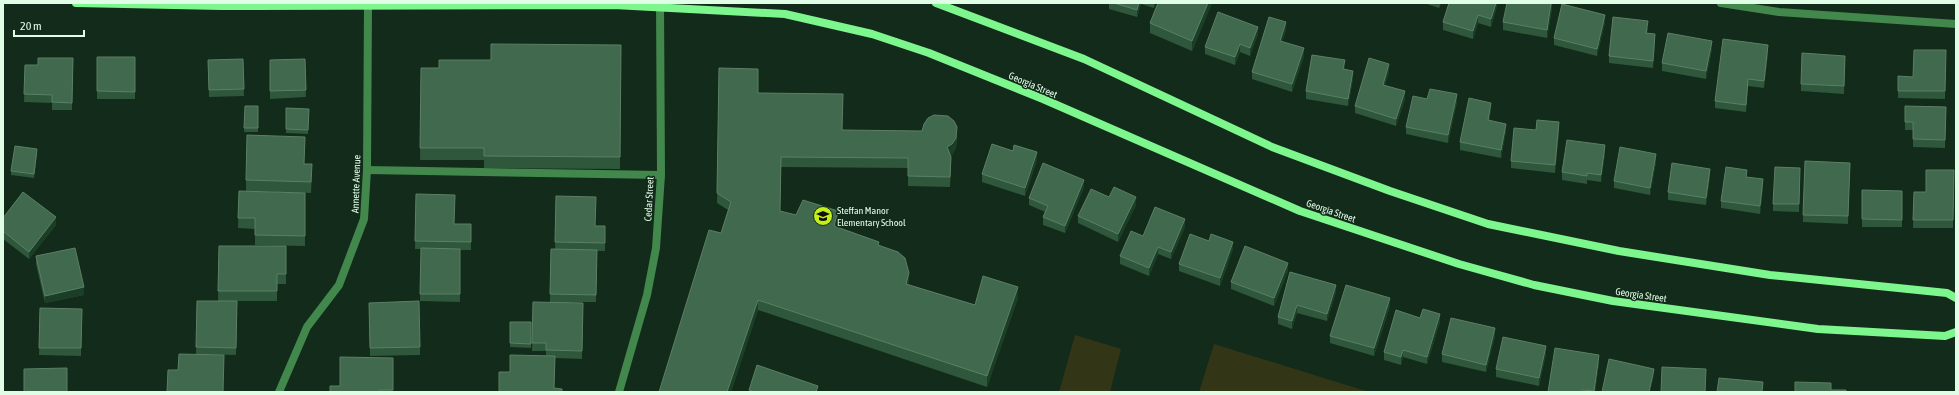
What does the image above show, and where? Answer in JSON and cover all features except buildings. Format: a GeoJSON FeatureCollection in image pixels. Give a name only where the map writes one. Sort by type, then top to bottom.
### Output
{"type":"FeatureCollection","features":[{"type":"Feature","properties":{"kind":"main road","name":"Georgia Street"},"geometry":{"type":"LineString","coordinates":[[76,3],[221,6],[368,4],[660,5],[785,14],[872,34],[929,53],[1016,88],[1300,211],[1459,264],[1534,285],[1613,301],[1818,330],[1945,336],[1956,332]]}},
{"type":"Feature","properties":{"kind":"main road"},"geometry":{"type":"LineString","coordinates":[[936,3],[1084,59],[1272,147],[1390,191],[1488,224],[1619,251],[1770,275],[1947,294],[1956,298]]}},
{"type":"Feature","properties":{"kind":"street"},"geometry":{"type":"LineString","coordinates":[[1721,3],[1786,12],[1956,24]]}},
{"type":"Feature","properties":{"kind":"street","name":"Annette Avenue"},"geometry":{"type":"LineString","coordinates":[[279,392],[307,328],[340,285],[364,219],[367,170],[368,4]]}},
{"type":"Feature","properties":{"kind":"street","name":"Cedar Street"},"geometry":{"type":"LineString","coordinates":[[619,392],[647,295],[656,248],[661,174],[660,5]]}},
{"type":"Feature","properties":{"kind":"street"},"geometry":{"type":"LineString","coordinates":[[367,170],[661,174]]}},
{"type":"Feature","properties":{"kind":"green space"},"geometry":{"type":"Polygon","coordinates":[[[1075,335],[1121,349],[1110,392],[1059,392],[1075,335]]]}},
{"type":"Feature","properties":{"kind":"green space"},"geometry":{"type":"Polygon","coordinates":[[[1214,344],[1369,392],[1199,392],[1214,344]]]}},
{"type":"Feature","properties":{"kind":"place","name":"Steffan Manor Elementary School"},"geometry":{"type":"Point","coordinates":[823,216]}}]}
